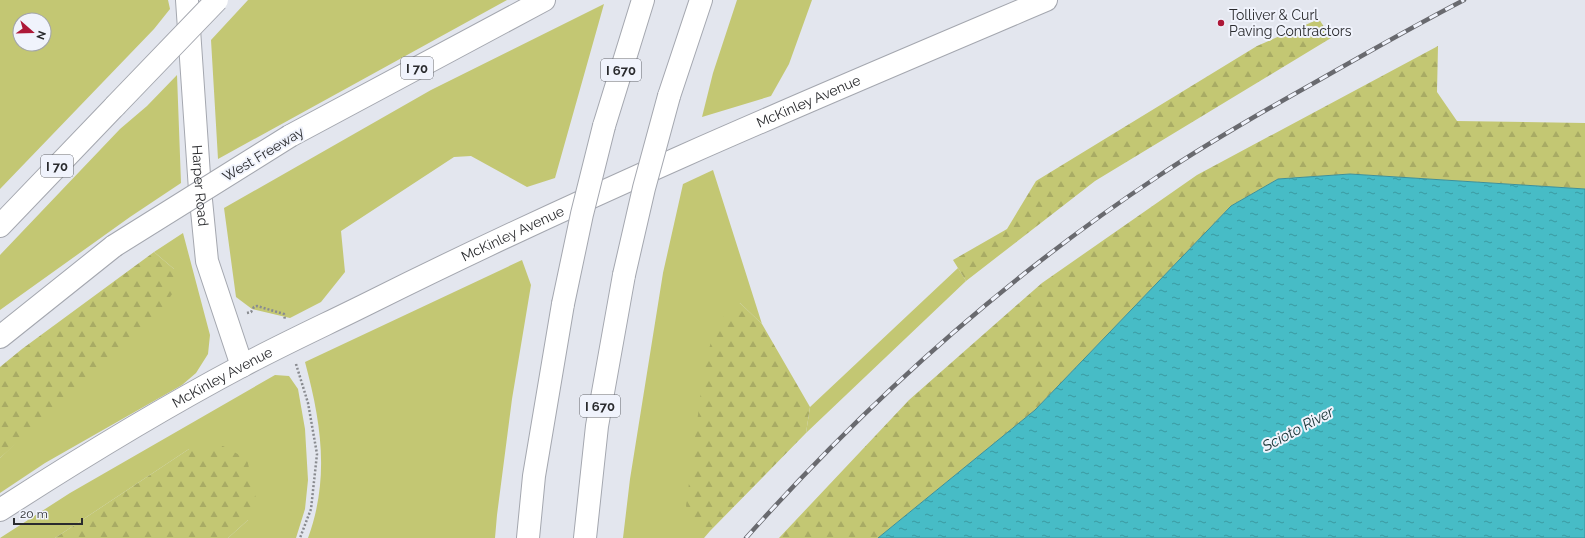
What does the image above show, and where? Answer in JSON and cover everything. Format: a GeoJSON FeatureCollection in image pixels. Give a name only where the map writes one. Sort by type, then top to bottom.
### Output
{"type":"FeatureCollection","features":[{"type":"Feature","properties":{"kind":"main road","name":"Harper Road"},"geometry":{"type":"LineString","coordinates":[[187,0],[200,190],[207,261],[242,366]]}},
{"type":"Feature","properties":{"kind":"main road","name":"I 70"},"geometry":{"type":"LineString","coordinates":[[0,226],[217,0]]}},
{"type":"Feature","properties":{"kind":"main road","name":"West Freeway"},"geometry":{"type":"LineString","coordinates":[[0,336],[114,246],[290,136],[544,0]]}},
{"type":"Feature","properties":{"kind":"main road","name":"I 670"},"geometry":{"type":"LineString","coordinates":[[585,538],[597,426],[624,275],[644,188],[669,96],[701,0]]}},
{"type":"Feature","properties":{"kind":"main road","name":"McKinley Avenue"},"geometry":{"type":"LineString","coordinates":[[0,510],[102,446],[242,366],[461,257],[658,167],[1046,0]]}},
{"type":"Feature","properties":{"kind":"main road","name":"I 670"},"geometry":{"type":"LineString","coordinates":[[528,538],[534,476],[563,304],[582,214],[604,126],[641,7]]}},
{"type":"Feature","properties":{"kind":"path"},"geometry":{"type":"LineString","coordinates":[[227,320],[251,312],[257,306],[284,314],[289,342],[308,403],[317,454],[311,509],[300,538]]}},
{"type":"Feature","properties":{"kind":"green space"},"geometry":{"type":"Polygon","coordinates":[[[0,0],[168,0],[170,9],[154,29],[0,189],[0,0]]]}},
{"type":"Feature","properties":{"kind":"green space"},"geometry":{"type":"Polygon","coordinates":[[[248,0],[507,0],[218,159],[211,40],[248,0]]]}},
{"type":"Feature","properties":{"kind":"green space"},"geometry":{"type":"Polygon","coordinates":[[[737,0],[812,0],[789,64],[771,96],[702,117],[713,73],[737,0]]]}},
{"type":"Feature","properties":{"kind":"green space"},"geometry":{"type":"Polygon","coordinates":[[[604,4],[555,178],[527,187],[471,156],[454,157],[341,231],[345,272],[321,302],[290,318],[252,309],[236,297],[224,208],[431,90],[604,4]]]}},
{"type":"Feature","properties":{"kind":"green space"},"geometry":{"type":"Polygon","coordinates":[[[1319,19],[1331,38],[1095,181],[966,281],[953,260],[1007,229],[1036,181],[1257,46],[1319,19]]]}},
{"type":"Feature","properties":{"kind":"green space"},"geometry":{"type":"Polygon","coordinates":[[[1438,46],[1437,92],[1457,121],[1585,123],[1585,189],[1350,174],[1278,179],[1231,206],[1035,410],[878,538],[779,538],[909,400],[1042,283],[1197,175],[1438,46]]]}},
{"type":"Feature","properties":{"kind":"green space"},"geometry":{"type":"Polygon","coordinates":[[[177,75],[181,183],[130,217],[0,310],[0,255],[120,129],[147,106],[177,75]]]}},
{"type":"Feature","properties":{"kind":"green space"},"geometry":{"type":"Polygon","coordinates":[[[713,170],[762,324],[740,303],[697,531],[710,531],[704,538],[623,538],[630,479],[663,273],[683,184],[713,170]]]}},
{"type":"Feature","properties":{"kind":"green space"},"geometry":{"type":"Polygon","coordinates":[[[183,233],[210,335],[208,354],[196,373],[182,385],[45,463],[0,493],[0,458],[20,439],[174,269],[154,252],[183,233]]]}},
{"type":"Feature","properties":{"kind":"green space"},"geometry":{"type":"Polygon","coordinates":[[[154,252],[174,269],[176,288],[155,320],[0,458],[0,367],[22,349],[154,252]]]}},
{"type":"Feature","properties":{"kind":"green space"},"geometry":{"type":"Polygon","coordinates":[[[522,260],[531,285],[512,399],[495,538],[308,538],[315,516],[319,494],[321,450],[319,428],[311,384],[305,362],[522,260]]]}},
{"type":"Feature","properties":{"kind":"green space"},"geometry":{"type":"Polygon","coordinates":[[[958,268],[966,281],[806,433],[810,407],[958,268]]]}},
{"type":"Feature","properties":{"kind":"green space"},"geometry":{"type":"Polygon","coordinates":[[[740,303],[762,324],[810,407],[806,433],[710,531],[697,531],[686,506],[705,361],[718,321],[740,303]]]}},
{"type":"Feature","properties":{"kind":"green space"},"geometry":{"type":"Polygon","coordinates":[[[275,375],[289,376],[298,389],[305,429],[308,480],[305,509],[296,538],[228,538],[248,520],[189,449],[55,538],[0,538],[70,493],[275,375]]]}},
{"type":"Feature","properties":{"kind":"green space"},"geometry":{"type":"Polygon","coordinates":[[[223,446],[247,459],[256,499],[248,520],[228,538],[55,538],[189,449],[223,446]]]}},
{"type":"Feature","properties":{"kind":"water","name":"Scioto River"},"geometry":{"type":"Polygon","coordinates":[[[1350,174],[1585,189],[1585,538],[878,538],[1035,410],[1231,206],[1278,179],[1350,174]]]}},
{"type":"Feature","properties":{"kind":"railway"},"geometry":{"type":"LineString","coordinates":[[746,538],[792,487],[890,390],[992,299],[1046,257],[1157,177],[1212,142],[1364,54],[1464,0]]}},
{"type":"Feature","properties":{"kind":"place","name":"Tolliver & Curl Paving Contractors"},"geometry":{"type":"Point","coordinates":[1221,23]}}]}
